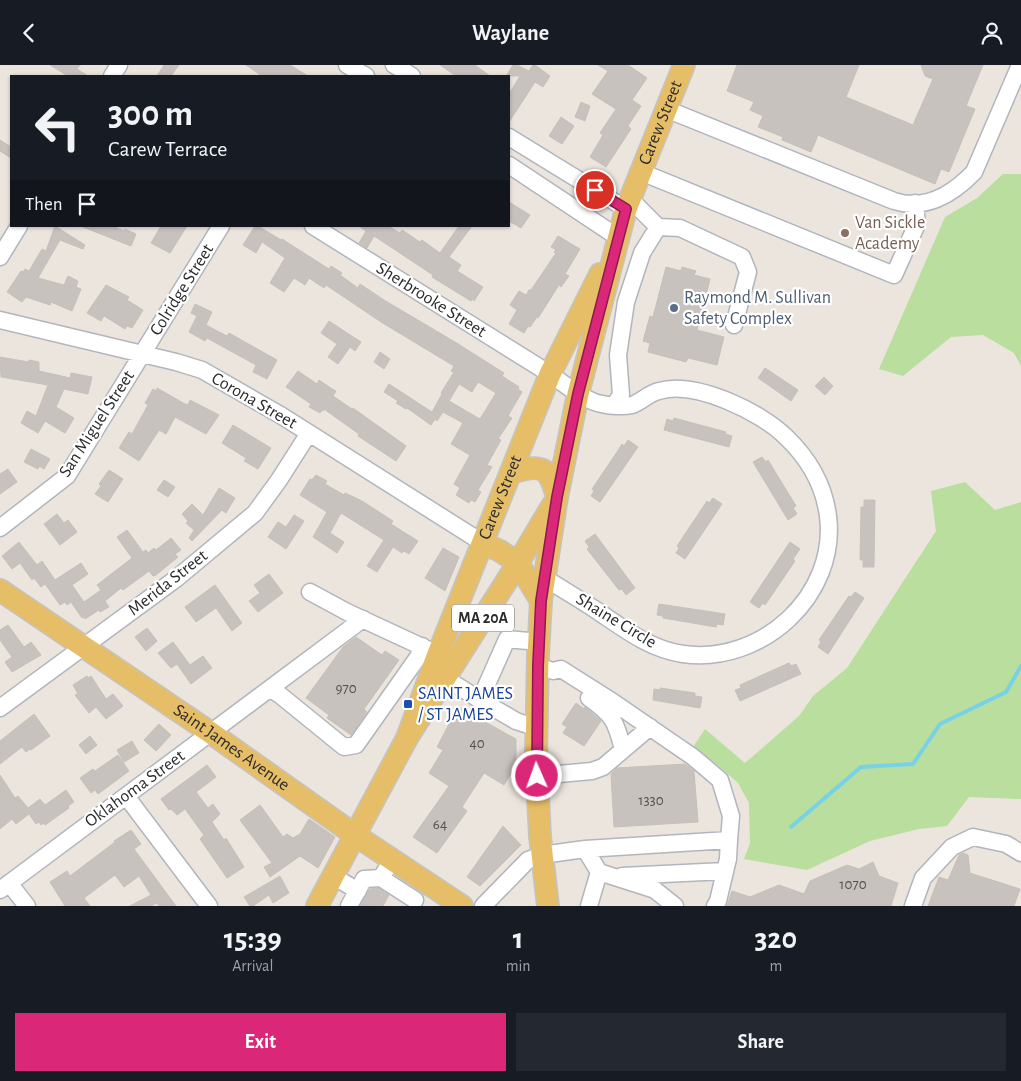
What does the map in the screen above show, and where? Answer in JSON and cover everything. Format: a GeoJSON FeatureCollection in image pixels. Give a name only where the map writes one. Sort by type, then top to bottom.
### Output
{"type":"FeatureCollection","features":[{"type":"Feature","properties":{"kind":"main road","name":"Carew Street"},"geometry":{"type":"LineString","coordinates":[[548,906],[542,855],[536,728],[545,668],[539,642],[541,601],[557,497],[578,394],[628,204],[684,65]]}},
{"type":"Feature","properties":{"kind":"main road","name":"Carew Street"},"geometry":{"type":"LineString","coordinates":[[541,601],[518,563],[483,543],[550,374],[619,238]]}},
{"type":"Feature","properties":{"kind":"main road"},"geometry":{"type":"LineString","coordinates":[[511,473],[532,467],[544,470],[552,479],[557,497]]}},
{"type":"Feature","properties":{"kind":"main road","name":"MA 20A"},"geometry":{"type":"LineString","coordinates":[[317,906],[408,738],[518,563],[557,497]]}},
{"type":"Feature","properties":{"kind":"main road","name":"MA 20A"},"geometry":{"type":"LineString","coordinates":[[408,738],[430,650],[483,543]]}},
{"type":"Feature","properties":{"kind":"main road","name":"Saint James Avenue"},"geometry":{"type":"LineString","coordinates":[[0,590],[430,885],[450,903]]}},
{"type":"Feature","properties":{"kind":"street"},"geometry":{"type":"LineString","coordinates":[[348,65],[364,75]]}},
{"type":"Feature","properties":{"kind":"street"},"geometry":{"type":"LineString","coordinates":[[394,65],[410,75]]}},
{"type":"Feature","properties":{"kind":"street"},"geometry":{"type":"LineString","coordinates":[[666,109],[894,201],[905,204],[927,202],[946,196],[964,183],[974,172],[1020,65]]}},
{"type":"Feature","properties":{"kind":"street"},"geometry":{"type":"LineString","coordinates":[[510,138],[628,204],[658,227],[680,228],[742,257],[748,272],[734,325]]}},
{"type":"Feature","properties":{"kind":"street"},"geometry":{"type":"LineString","coordinates":[[510,166],[619,238]]}},
{"type":"Feature","properties":{"kind":"street"},"geometry":{"type":"LineString","coordinates":[[641,172],[894,275],[917,224],[915,203]]}},
{"type":"Feature","properties":{"kind":"street"},"geometry":{"type":"LineString","coordinates":[[0,257],[18,227]]}},
{"type":"Feature","properties":{"kind":"street","name":"Colridge Street"},"geometry":{"type":"LineString","coordinates":[[143,354],[220,227]]}},
{"type":"Feature","properties":{"kind":"street","name":"Sherbrooke Street"},"geometry":{"type":"LineString","coordinates":[[314,227],[550,374]]}},
{"type":"Feature","properties":{"kind":"street"},"geometry":{"type":"LineString","coordinates":[[615,405],[621,395],[618,355],[626,303],[642,253],[658,227]]}},
{"type":"Feature","properties":{"kind":"street"},"geometry":{"type":"LineString","coordinates":[[609,275],[634,278]]}},
{"type":"Feature","properties":{"kind":"street","name":"Corona Street"},"geometry":{"type":"LineString","coordinates":[[0,320],[176,362],[202,371],[308,433],[483,543]]}},
{"type":"Feature","properties":{"kind":"street","name":"San Miguel Street"},"geometry":{"type":"LineString","coordinates":[[0,528],[67,476],[143,354]]}},
{"type":"Feature","properties":{"kind":"street"},"geometry":{"type":"LineString","coordinates":[[550,374],[578,394]]}},
{"type":"Feature","properties":{"kind":"street","name":"Shaine Circle"},"geometry":{"type":"LineString","coordinates":[[545,577],[642,641],[675,653],[699,656],[715,655],[750,646],[765,638],[794,615],[812,589],[823,566],[826,554],[829,530],[827,509],[821,489],[815,475],[797,448],[771,425],[744,408],[704,393],[682,389],[659,391],[632,405],[600,404],[578,394]]}},
{"type":"Feature","properties":{"kind":"street","name":"Merida Street"},"geometry":{"type":"LineString","coordinates":[[0,708],[177,578],[255,513],[279,480],[308,433]]}},
{"type":"Feature","properties":{"kind":"street"},"geometry":{"type":"LineString","coordinates":[[310,592],[430,650]]}},
{"type":"Feature","properties":{"kind":"street","name":"Oklahoma Street"},"geometry":{"type":"LineString","coordinates":[[5,887],[363,619]]}},
{"type":"Feature","properties":{"kind":"street"},"geometry":{"type":"LineString","coordinates":[[480,700],[507,639],[539,642]]}},
{"type":"Feature","properties":{"kind":"street"},"geometry":{"type":"LineString","coordinates":[[270,689],[344,747],[356,745],[418,657],[430,650]]}},
{"type":"Feature","properties":{"kind":"street"},"geometry":{"type":"LineString","coordinates":[[545,668],[561,669],[693,757],[720,780],[731,816],[725,871],[718,901],[715,906]]}},
{"type":"Feature","properties":{"kind":"street"},"geometry":{"type":"LineString","coordinates":[[545,668],[564,683],[590,698],[607,712],[617,726],[623,750]]}},
{"type":"Feature","properties":{"kind":"street"},"geometry":{"type":"LineString","coordinates":[[445,678],[516,721],[536,728]]}},
{"type":"Feature","properties":{"kind":"street"},"geometry":{"type":"LineString","coordinates":[[537,776],[592,771],[603,767],[650,727]]}},
{"type":"Feature","properties":{"kind":"street"},"geometry":{"type":"LineString","coordinates":[[126,796],[209,906]]}},
{"type":"Feature","properties":{"kind":"street"},"geometry":{"type":"LineString","coordinates":[[913,906],[923,878],[952,847],[973,837],[1006,844],[1021,853]]}},
{"type":"Feature","properties":{"kind":"street"},"geometry":{"type":"LineString","coordinates":[[483,906],[528,860],[542,855],[585,849],[729,840]]}},
{"type":"Feature","properties":{"kind":"street"},"geometry":{"type":"LineString","coordinates":[[585,849],[606,875],[655,890],[675,906]]}},
{"type":"Feature","properties":{"kind":"street"},"geometry":{"type":"LineString","coordinates":[[381,877],[392,859]]}},
{"type":"Feature","properties":{"kind":"street"},"geometry":{"type":"LineString","coordinates":[[606,875],[725,871]]}},
{"type":"Feature","properties":{"kind":"street"},"geometry":{"type":"LineString","coordinates":[[589,906],[606,875]]}},
{"type":"Feature","properties":{"kind":"street"},"geometry":{"type":"LineString","coordinates":[[333,876],[358,891]]}},
{"type":"Feature","properties":{"kind":"street"},"geometry":{"type":"LineString","coordinates":[[349,906],[364,879],[381,877],[412,903],[430,885]]}},
{"type":"Feature","properties":{"kind":"street"},"geometry":{"type":"LineString","coordinates":[[5,887],[27,906]]}},
{"type":"Feature","properties":{"kind":"green space"},"geometry":{"type":"Polygon","coordinates":[[[1003,174],[1021,174],[1021,366],[1014,353],[983,335],[951,337],[903,376],[879,369],[945,217],[977,198],[1003,174]]]}},
{"type":"Feature","properties":{"kind":"green space"},"geometry":{"type":"Polygon","coordinates":[[[965,482],[995,510],[1021,502],[1021,799],[969,797],[947,826],[919,829],[870,841],[807,870],[744,859],[750,843],[749,803],[738,783],[693,747],[705,729],[745,763],[799,716],[813,696],[847,668],[936,531],[931,491],[965,482]]]}},
{"type":"Feature","properties":{"kind":"building"},"geometry":{"type":"Polygon","coordinates":[[[50,65],[80,65],[77,69],[86,75],[66,75],[50,65]]]}},
{"type":"Feature","properties":{"kind":"building"},"geometry":{"type":"Polygon","coordinates":[[[164,65],[179,65],[172,75],[158,75],[164,65]]]}},
{"type":"Feature","properties":{"kind":"building"},"geometry":{"type":"Polygon","coordinates":[[[246,65],[290,65],[306,75],[261,75],[246,65]]]}},
{"type":"Feature","properties":{"kind":"building"},"geometry":{"type":"Polygon","coordinates":[[[440,65],[475,65],[489,75],[455,75],[440,65]]]}},
{"type":"Feature","properties":{"kind":"building"},"geometry":{"type":"Polygon","coordinates":[[[513,65],[529,71],[535,65],[550,76],[543,87],[535,82],[510,120],[510,92],[520,76],[507,75],[513,65]]]}},
{"type":"Feature","properties":{"kind":"building"},"geometry":{"type":"Polygon","coordinates":[[[598,65],[628,65],[647,78],[632,100],[641,106],[628,126],[631,129],[606,167],[590,157],[603,135],[600,133],[616,109],[592,94],[608,71],[598,65]]]}},
{"type":"Feature","properties":{"kind":"building"},"geometry":{"type":"Polygon","coordinates":[[[737,65],[859,65],[846,97],[913,125],[933,79],[925,76],[921,65],[983,65],[966,106],[975,109],[949,172],[941,169],[935,184],[818,135],[811,152],[782,140],[783,137],[758,127],[763,116],[750,110],[754,102],[727,91],[737,65]]]}},
{"type":"Feature","properties":{"kind":"building"},"geometry":{"type":"Polygon","coordinates":[[[581,102],[590,106],[585,121],[575,117],[581,102]]]}},
{"type":"Feature","properties":{"kind":"building"},"geometry":{"type":"Polygon","coordinates":[[[561,117],[574,126],[562,144],[549,136],[561,117]]]}},
{"type":"Feature","properties":{"kind":"building"},"geometry":{"type":"Polygon","coordinates":[[[0,140],[10,146],[10,157],[0,151],[0,140]]]}},
{"type":"Feature","properties":{"kind":"building"},"geometry":{"type":"Polygon","coordinates":[[[510,203],[530,215],[521,228],[510,222],[510,203]]]}},
{"type":"Feature","properties":{"kind":"building"},"geometry":{"type":"Polygon","coordinates":[[[55,227],[85,245],[83,249],[60,240],[38,278],[64,285],[68,276],[78,281],[76,287],[81,289],[72,311],[51,302],[50,305],[26,297],[22,302],[7,292],[21,271],[23,272],[25,269],[29,271],[42,249],[46,251],[55,227]]]}},
{"type":"Feature","properties":{"kind":"building"},"geometry":{"type":"Polygon","coordinates":[[[83,227],[115,227],[124,231],[125,229],[136,234],[131,246],[83,227]]]}},
{"type":"Feature","properties":{"kind":"building"},"geometry":{"type":"Polygon","coordinates":[[[160,227],[186,227],[170,253],[151,243],[160,227]]]}},
{"type":"Feature","properties":{"kind":"building"},"geometry":{"type":"Polygon","coordinates":[[[254,227],[260,227],[329,269],[331,266],[342,273],[340,275],[358,288],[360,284],[455,342],[504,373],[502,376],[519,387],[518,389],[522,392],[508,416],[512,418],[498,439],[501,440],[487,465],[492,467],[478,490],[481,492],[475,502],[471,500],[469,503],[456,495],[460,488],[454,484],[470,455],[451,444],[463,423],[443,412],[437,421],[435,419],[431,425],[407,408],[396,403],[398,401],[384,392],[389,384],[432,412],[454,372],[451,371],[454,366],[381,322],[326,285],[324,288],[309,278],[305,285],[294,278],[284,292],[270,283],[285,258],[262,242],[256,253],[243,245],[254,227]],[[478,382],[472,392],[459,384],[449,401],[480,419],[496,393],[478,382]]]}},
{"type":"Feature","properties":{"kind":"building"},"geometry":{"type":"Polygon","coordinates":[[[360,227],[390,227],[400,233],[402,230],[420,242],[422,240],[440,253],[458,227],[471,227],[449,257],[461,265],[457,271],[483,287],[474,301],[473,299],[471,301],[432,277],[433,275],[374,236],[367,248],[359,243],[366,231],[360,227]]]}},
{"type":"Feature","properties":{"kind":"building"},"geometry":{"type":"Polygon","coordinates":[[[558,236],[580,249],[565,274],[569,276],[561,287],[559,285],[538,318],[530,327],[528,326],[524,333],[509,324],[517,310],[510,305],[519,291],[526,295],[531,290],[556,253],[554,252],[556,250],[551,247],[558,236]]]}},
{"type":"Feature","properties":{"kind":"building","name":"Raymond M. Sullivan Safety Complex"},"geometry":{"type":"Polygon","coordinates":[[[666,267],[681,271],[682,267],[696,271],[694,275],[710,279],[697,330],[724,337],[717,365],[688,358],[686,362],[648,352],[650,343],[643,341],[650,316],[653,317],[666,267]]]}},
{"type":"Feature","properties":{"kind":"building"},"geometry":{"type":"Polygon","coordinates":[[[106,285],[129,297],[127,300],[143,310],[132,328],[127,326],[125,329],[104,316],[101,321],[87,313],[106,285]]]}},
{"type":"Feature","properties":{"kind":"building"},"geometry":{"type":"Polygon","coordinates":[[[195,304],[212,312],[206,325],[227,336],[229,333],[277,360],[267,379],[253,372],[256,365],[207,338],[205,341],[189,332],[197,316],[191,313],[195,304]]]}},
{"type":"Feature","properties":{"kind":"building"},"geometry":{"type":"Polygon","coordinates":[[[329,321],[361,342],[355,351],[350,347],[338,364],[328,357],[337,344],[321,333],[329,321]]]}},
{"type":"Feature","properties":{"kind":"building"},"geometry":{"type":"Polygon","coordinates":[[[380,352],[390,359],[384,369],[374,362],[380,352]]]}},
{"type":"Feature","properties":{"kind":"building"},"geometry":{"type":"Polygon","coordinates":[[[0,357],[39,362],[39,371],[70,378],[71,373],[92,377],[88,394],[64,389],[56,407],[74,418],[65,433],[45,421],[38,433],[21,423],[27,411],[36,416],[48,385],[1,377],[0,357]]]}},
{"type":"Feature","properties":{"kind":"building"},"geometry":{"type":"Polygon","coordinates":[[[765,368],[798,390],[791,401],[758,378],[765,368]]]}},
{"type":"Feature","properties":{"kind":"building"},"geometry":{"type":"Polygon","coordinates":[[[298,371],[317,384],[319,380],[336,391],[333,396],[406,446],[396,461],[358,436],[359,434],[324,409],[320,413],[309,407],[311,404],[286,387],[298,371]]]}},
{"type":"Feature","properties":{"kind":"building"},"geometry":{"type":"Polygon","coordinates":[[[824,377],[833,386],[825,395],[815,386],[824,377]]]}},
{"type":"Feature","properties":{"kind":"building"},"geometry":{"type":"Polygon","coordinates":[[[157,388],[185,404],[188,405],[190,400],[219,415],[206,434],[175,417],[166,434],[159,430],[139,461],[119,448],[129,432],[132,434],[148,405],[145,403],[153,389],[156,391],[157,388]]]}},
{"type":"Feature","properties":{"kind":"building"},"geometry":{"type":"Polygon","coordinates":[[[674,418],[726,432],[725,434],[732,436],[729,447],[664,430],[667,419],[673,421],[674,418]]]}},
{"type":"Feature","properties":{"kind":"building"},"geometry":{"type":"Polygon","coordinates":[[[233,425],[271,448],[258,469],[244,461],[246,458],[222,443],[233,425]]]}},
{"type":"Feature","properties":{"kind":"building"},"geometry":{"type":"Polygon","coordinates":[[[628,440],[638,447],[600,502],[591,496],[594,491],[592,489],[622,444],[624,446],[628,440]]]}},
{"type":"Feature","properties":{"kind":"building"},"geometry":{"type":"Polygon","coordinates":[[[31,449],[50,459],[44,469],[39,466],[38,469],[24,462],[31,449]]]}},
{"type":"Feature","properties":{"kind":"building"},"geometry":{"type":"Polygon","coordinates":[[[762,457],[766,462],[768,460],[796,506],[793,508],[797,514],[788,520],[753,462],[762,457]]]}},
{"type":"Feature","properties":{"kind":"building"},"geometry":{"type":"Polygon","coordinates":[[[8,469],[17,482],[0,494],[0,474],[8,469]]]}},
{"type":"Feature","properties":{"kind":"building"},"geometry":{"type":"Polygon","coordinates":[[[109,470],[123,479],[108,502],[95,494],[101,486],[99,484],[109,470]]]}},
{"type":"Feature","properties":{"kind":"building"},"geometry":{"type":"Polygon","coordinates":[[[316,475],[327,481],[325,484],[344,495],[345,493],[362,501],[393,521],[391,524],[418,541],[409,554],[404,551],[402,553],[393,547],[377,572],[367,566],[384,540],[341,513],[330,533],[344,542],[337,553],[313,537],[327,512],[300,495],[310,479],[312,480],[316,475]]]}},
{"type":"Feature","properties":{"kind":"building"},"geometry":{"type":"Polygon","coordinates":[[[164,480],[175,487],[168,497],[157,490],[164,480]]]}},
{"type":"Feature","properties":{"kind":"building"},"geometry":{"type":"Polygon","coordinates":[[[219,488],[235,498],[226,513],[222,510],[192,541],[189,538],[194,530],[186,523],[188,521],[182,514],[192,504],[203,515],[219,488]]]}},
{"type":"Feature","properties":{"kind":"building"},"geometry":{"type":"Polygon","coordinates":[[[713,498],[722,504],[685,559],[676,553],[679,548],[677,546],[707,501],[709,503],[713,498]]]}},
{"type":"Feature","properties":{"kind":"building"},"geometry":{"type":"Polygon","coordinates":[[[864,500],[875,500],[874,567],[863,567],[863,560],[860,560],[861,507],[864,507],[864,500]]]}},
{"type":"Feature","properties":{"kind":"building"},"geometry":{"type":"Polygon","coordinates":[[[57,514],[64,523],[68,520],[77,532],[60,545],[44,524],[57,514]]]}},
{"type":"Feature","properties":{"kind":"building"},"geometry":{"type":"Polygon","coordinates":[[[294,515],[304,521],[286,549],[268,537],[278,522],[286,527],[294,515]]]}},
{"type":"Feature","properties":{"kind":"building"},"geometry":{"type":"Polygon","coordinates":[[[127,530],[143,552],[146,550],[148,553],[154,548],[156,550],[171,538],[181,550],[175,554],[178,557],[156,575],[153,576],[149,571],[123,590],[121,588],[105,601],[109,607],[100,612],[99,610],[85,619],[84,617],[82,618],[71,602],[67,605],[65,602],[60,605],[45,584],[41,587],[34,578],[32,580],[20,563],[12,569],[2,556],[19,542],[37,565],[42,561],[55,580],[81,563],[88,574],[72,585],[84,602],[101,590],[97,585],[132,558],[117,537],[127,530]]]}},
{"type":"Feature","properties":{"kind":"building"},"geometry":{"type":"Polygon","coordinates":[[[595,534],[635,588],[626,595],[622,589],[619,590],[587,549],[589,547],[585,541],[595,534]]]}},
{"type":"Feature","properties":{"kind":"building"},"geometry":{"type":"Polygon","coordinates":[[[790,542],[800,549],[793,559],[795,561],[765,605],[763,603],[759,608],[750,602],[790,542]]]}},
{"type":"Feature","properties":{"kind":"building"},"geometry":{"type":"Polygon","coordinates":[[[443,548],[459,557],[445,591],[425,578],[443,548]]]}},
{"type":"Feature","properties":{"kind":"building"},"geometry":{"type":"Polygon","coordinates":[[[269,574],[283,593],[258,612],[249,601],[260,593],[254,585],[269,574]]]}},
{"type":"Feature","properties":{"kind":"building"},"geometry":{"type":"Polygon","coordinates":[[[215,585],[242,623],[232,631],[216,608],[196,622],[185,607],[215,585]]]}},
{"type":"Feature","properties":{"kind":"building"},"geometry":{"type":"Polygon","coordinates":[[[855,592],[864,598],[828,654],[818,647],[821,642],[819,640],[849,596],[851,597],[855,592]]]}},
{"type":"Feature","properties":{"kind":"building"},"geometry":{"type":"Polygon","coordinates":[[[659,604],[725,614],[723,625],[717,624],[716,627],[663,618],[663,616],[657,615],[659,604]]]}},
{"type":"Feature","properties":{"kind":"building"},"geometry":{"type":"Polygon","coordinates":[[[8,625],[24,647],[31,642],[41,655],[12,672],[5,662],[12,657],[0,640],[0,630],[8,625]]]}},
{"type":"Feature","properties":{"kind":"building"},"geometry":{"type":"Polygon","coordinates":[[[147,628],[157,641],[146,651],[135,637],[147,628]]]}},
{"type":"Feature","properties":{"kind":"building"},"geometry":{"type":"Polygon","coordinates":[[[356,637],[382,655],[385,651],[399,660],[364,709],[367,712],[351,735],[327,718],[329,715],[306,698],[343,647],[356,637]]]}},
{"type":"Feature","properties":{"kind":"building"},"geometry":{"type":"Polygon","coordinates":[[[173,642],[190,665],[203,656],[212,668],[191,684],[177,664],[171,668],[158,653],[173,642]]]}},
{"type":"Feature","properties":{"kind":"building"},"geometry":{"type":"Polygon","coordinates":[[[789,663],[791,666],[796,664],[801,674],[740,701],[735,690],[741,688],[740,685],[789,663]]]}},
{"type":"Feature","properties":{"kind":"building"},"geometry":{"type":"Polygon","coordinates":[[[87,676],[88,678],[91,676],[106,699],[113,694],[123,706],[106,719],[96,707],[89,713],[75,695],[78,694],[73,685],[87,676]]]}},
{"type":"Feature","properties":{"kind":"building"},"geometry":{"type":"Polygon","coordinates":[[[660,688],[695,693],[695,696],[702,697],[700,708],[653,700],[654,689],[660,690],[660,688]]]}},
{"type":"Feature","properties":{"kind":"building"},"geometry":{"type":"Polygon","coordinates":[[[576,703],[584,709],[585,707],[601,721],[584,746],[563,733],[567,727],[562,724],[576,703]]]}},
{"type":"Feature","properties":{"kind":"building"},"geometry":{"type":"Polygon","coordinates":[[[458,707],[516,739],[516,765],[504,785],[484,773],[462,807],[467,811],[437,853],[413,837],[449,786],[429,773],[443,750],[437,747],[458,707]]]}},
{"type":"Feature","properties":{"kind":"building"},"geometry":{"type":"Polygon","coordinates":[[[34,714],[50,736],[26,752],[22,747],[0,764],[0,741],[34,714]]]}},
{"type":"Feature","properties":{"kind":"building"},"geometry":{"type":"Polygon","coordinates":[[[159,724],[171,735],[156,751],[144,740],[159,724]]]}},
{"type":"Feature","properties":{"kind":"building"},"geometry":{"type":"Polygon","coordinates":[[[90,736],[97,745],[86,754],[79,745],[90,736]]]}},
{"type":"Feature","properties":{"kind":"building"},"geometry":{"type":"Polygon","coordinates":[[[132,741],[139,753],[124,762],[117,750],[132,741]]]}},
{"type":"Feature","properties":{"kind":"building"},"geometry":{"type":"Polygon","coordinates":[[[118,755],[129,771],[98,794],[95,790],[91,793],[80,778],[93,769],[95,771],[118,755]]]}},
{"type":"Feature","properties":{"kind":"building"},"geometry":{"type":"Polygon","coordinates":[[[685,764],[694,771],[698,822],[614,827],[611,774],[617,768],[685,764]]]}},
{"type":"Feature","properties":{"kind":"building"},"geometry":{"type":"Polygon","coordinates":[[[207,765],[216,777],[196,792],[208,808],[213,804],[220,814],[212,822],[224,840],[226,838],[244,867],[227,878],[200,839],[204,835],[185,809],[177,815],[171,809],[169,810],[161,799],[207,765]]]}},
{"type":"Feature","properties":{"kind":"building"},"geometry":{"type":"Polygon","coordinates":[[[0,775],[15,798],[18,796],[28,808],[40,799],[45,805],[66,790],[74,802],[68,806],[69,808],[45,825],[44,823],[41,825],[39,822],[36,824],[29,814],[16,824],[12,819],[0,829],[0,775]]]}},
{"type":"Feature","properties":{"kind":"building"},"geometry":{"type":"Polygon","coordinates":[[[260,805],[283,837],[287,834],[293,838],[300,834],[309,819],[335,837],[318,868],[300,856],[270,877],[264,867],[272,863],[240,820],[260,805]]]}},
{"type":"Feature","properties":{"kind":"building"},"geometry":{"type":"Polygon","coordinates":[[[503,826],[521,845],[480,886],[467,877],[503,826]]]}},
{"type":"Feature","properties":{"kind":"building"},"geometry":{"type":"Polygon","coordinates":[[[131,830],[141,844],[134,849],[176,906],[159,906],[157,903],[151,906],[130,906],[151,895],[139,876],[124,887],[115,875],[84,898],[90,906],[65,906],[50,882],[67,871],[70,876],[131,830]]]}},
{"type":"Feature","properties":{"kind":"building"},"geometry":{"type":"Polygon","coordinates":[[[963,853],[968,855],[970,873],[1020,889],[1014,906],[928,906],[939,877],[948,880],[959,855],[963,853]]]}},
{"type":"Feature","properties":{"kind":"building"},"geometry":{"type":"Polygon","coordinates":[[[873,862],[879,876],[898,883],[891,906],[727,906],[732,891],[750,897],[779,885],[804,894],[810,881],[847,865],[859,869],[873,862]]]}},
{"type":"Feature","properties":{"kind":"building"},"geometry":{"type":"Polygon","coordinates":[[[280,876],[289,893],[273,903],[269,895],[253,906],[250,906],[244,897],[280,876]]]}},
{"type":"Feature","properties":{"kind":"building"},"geometry":{"type":"Polygon","coordinates":[[[378,888],[389,895],[383,906],[360,906],[370,889],[378,888]]]}},
{"type":"Feature","properties":{"kind":"waterway"},"geometry":{"type":"LineString","coordinates":[[791,827],[861,767],[913,764],[940,724],[1006,692],[1021,666]]}},
{"type":"Feature","properties":{"kind":"place","name":"Van Sickle Academy"},"geometry":{"type":"Point","coordinates":[845,233]}},
{"type":"Feature","properties":{"kind":"place","name":"Raymond M. Sullivan Safety Complex"},"geometry":{"type":"Point","coordinates":[674,308]}},
{"type":"Feature","properties":{"kind":"place","name":"SAINT JAMES / ST JAMES"},"geometry":{"type":"Point","coordinates":[408,704]}},
{"type":"Feature","properties":{"kind":"route"},"geometry":{"type":"LineString","coordinates":[[537,776],[538,666],[541,601],[557,497],[578,394],[626,209],[595,190]]}}]}
